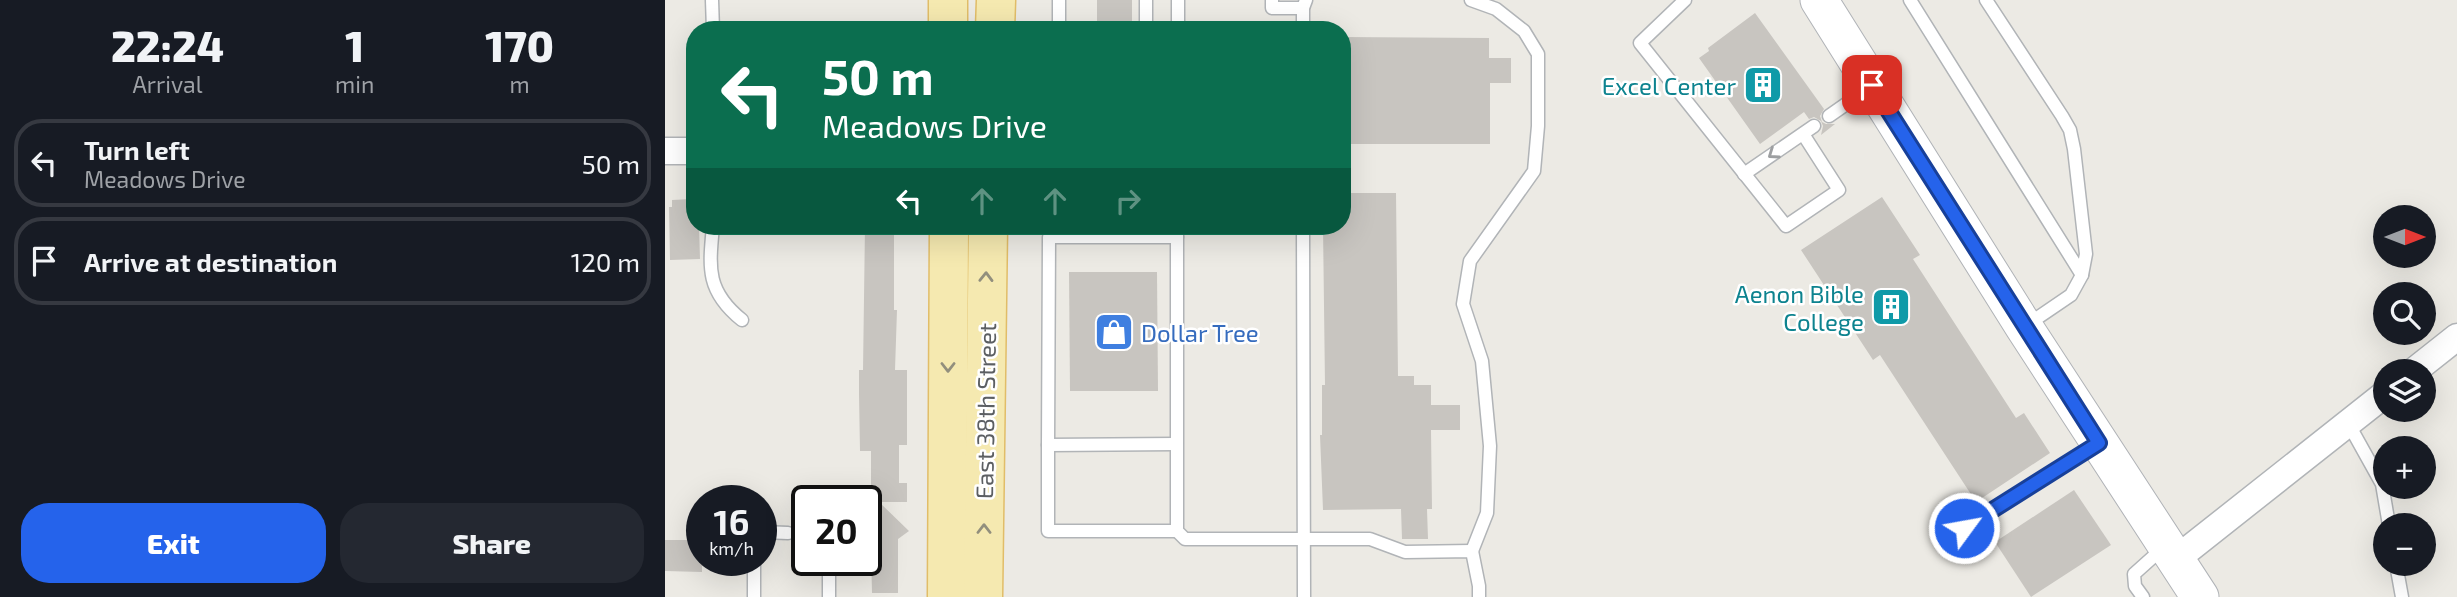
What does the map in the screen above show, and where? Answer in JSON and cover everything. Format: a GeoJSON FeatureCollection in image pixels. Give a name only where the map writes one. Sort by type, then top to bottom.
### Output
{"type":"FeatureCollection","features":[{"type":"Feature","properties":{"kind":"main road"},"geometry":{"type":"LineString","coordinates":[[948,0],[948,21]]}},
{"type":"Feature","properties":{"kind":"main road"},"geometry":{"type":"LineString","coordinates":[[995,21],[996,0]]}},
{"type":"Feature","properties":{"kind":"main road","name":"East 38th Street"},"geometry":{"type":"LineString","coordinates":[[947,597],[949,235]]}},
{"type":"Feature","properties":{"kind":"main road","name":"East 38th Street"},"geometry":{"type":"LineString","coordinates":[[983,597],[988,235]]}},
{"type":"Feature","properties":{"kind":"street"},"geometry":{"type":"LineString","coordinates":[[1823,1],[1872,85],[2024,327],[2200,597]]}},
{"type":"Feature","properties":{"kind":"street"},"geometry":{"type":"LineString","coordinates":[[665,151],[686,151]]}},
{"type":"Feature","properties":{"kind":"street"},"geometry":{"type":"LineString","coordinates":[[2429,359],[2457,337]]}},
{"type":"Feature","properties":{"kind":"street"},"geometry":{"type":"LineString","coordinates":[[2170,553],[2373,403]]}},
{"type":"Feature","properties":{"kind":"lane"},"geometry":{"type":"LineString","coordinates":[[712,0],[713,21]]}},
{"type":"Feature","properties":{"kind":"lane"},"geometry":{"type":"LineString","coordinates":[[1059,0],[1059,21]]}},
{"type":"Feature","properties":{"kind":"lane"},"geometry":{"type":"LineString","coordinates":[[1146,0],[1146,21]]}},
{"type":"Feature","properties":{"kind":"lane"},"geometry":{"type":"LineString","coordinates":[[1178,0],[1178,21]]}},
{"type":"Feature","properties":{"kind":"lane"},"geometry":{"type":"LineString","coordinates":[[1272,0],[1272,8],[1304,4]]}},
{"type":"Feature","properties":{"kind":"lane"},"geometry":{"type":"LineString","coordinates":[[1471,0],[1496,9],[1524,31],[1538,54],[1538,126],[1534,171],[1470,261],[1463,303],[1482,362],[1490,446],[1487,513],[1472,551],[1479,597]]}},
{"type":"Feature","properties":{"kind":"lane"},"geometry":{"type":"LineString","coordinates":[[1685,0],[1640,43],[1786,226],[1839,190],[1803,134]]}},
{"type":"Feature","properties":{"kind":"lane"},"geometry":{"type":"LineString","coordinates":[[1910,0],[2083,275]]}},
{"type":"Feature","properties":{"kind":"lane"},"geometry":{"type":"LineString","coordinates":[[1986,0],[2070,130],[2086,254],[2083,275],[2071,295],[2024,327]]}},
{"type":"Feature","properties":{"kind":"lane"},"geometry":{"type":"LineString","coordinates":[[1829,116],[1872,85]]}},
{"type":"Feature","properties":{"kind":"lane"},"geometry":{"type":"LineString","coordinates":[[1744,174],[1814,126]]}},
{"type":"Feature","properties":{"kind":"lane"},"geometry":{"type":"LineString","coordinates":[[712,235],[709,266],[716,289],[732,312],[742,320]]}},
{"type":"Feature","properties":{"kind":"lane"},"geometry":{"type":"LineString","coordinates":[[1092,235],[1049,237],[1048,531],[1177,531]]}},
{"type":"Feature","properties":{"kind":"lane"},"geometry":{"type":"LineString","coordinates":[[1177,235],[1177,531],[1185,539],[1370,539],[1405,552],[1472,551]]}},
{"type":"Feature","properties":{"kind":"lane"},"geometry":{"type":"LineString","coordinates":[[1304,235],[1304,597]]}},
{"type":"Feature","properties":{"kind":"lane"},"geometry":{"type":"LineString","coordinates":[[2348,423],[2382,484],[2387,513]]}},
{"type":"Feature","properties":{"kind":"lane"},"geometry":{"type":"LineString","coordinates":[[1964,528],[2099,443]]}},
{"type":"Feature","properties":{"kind":"lane"},"geometry":{"type":"LineString","coordinates":[[1048,445],[1176,444]]}},
{"type":"Feature","properties":{"kind":"lane"},"geometry":{"type":"LineString","coordinates":[[777,533],[788,533]]}},
{"type":"Feature","properties":{"kind":"lane"},"geometry":{"type":"LineString","coordinates":[[2143,597],[2135,586],[2134,574],[2170,553]]}},
{"type":"Feature","properties":{"kind":"lane"},"geometry":{"type":"LineString","coordinates":[[754,576],[754,597]]}},
{"type":"Feature","properties":{"kind":"lane"},"geometry":{"type":"LineString","coordinates":[[829,576],[829,597]]}},
{"type":"Feature","properties":{"kind":"lane"},"geometry":{"type":"LineString","coordinates":[[2398,576],[2402,597]]}},
{"type":"Feature","properties":{"kind":"building"},"geometry":{"type":"Polygon","coordinates":[[[1097,0],[1132,0],[1132,21],[1097,21],[1097,0]]]}},
{"type":"Feature","properties":{"kind":"building","name":"Excel Center"},"geometry":{"type":"Polygon","coordinates":[[[1755,13],[1824,109],[1820,116],[1822,122],[1835,124],[1821,135],[1821,121],[1814,117],[1809,119],[1804,112],[1760,144],[1699,58],[1709,51],[1708,48],[1755,13]]]}},
{"type":"Feature","properties":{"kind":"building"},"geometry":{"type":"Polygon","coordinates":[[[1351,37],[1489,38],[1489,58],[1511,58],[1511,83],[1490,83],[1490,144],[1351,144],[1351,37]]]}},
{"type":"Feature","properties":{"kind":"building"},"geometry":{"type":"Polygon","coordinates":[[[1351,193],[1396,193],[1398,376],[1414,376],[1414,385],[1431,385],[1431,405],[1460,405],[1460,430],[1431,430],[1432,509],[1427,509],[1428,539],[1402,539],[1401,509],[1323,510],[1320,435],[1322,385],[1325,385],[1323,235],[1351,235],[1351,193]]]}},
{"type":"Feature","properties":{"kind":"building","name":"Aenon Bible College"},"geometry":{"type":"Polygon","coordinates":[[[1882,197],[1920,255],[1913,259],[2016,418],[2024,413],[2050,453],[1976,502],[1880,355],[1873,360],[1801,250],[1882,197]]]}},
{"type":"Feature","properties":{"kind":"building"},"geometry":{"type":"Polygon","coordinates":[[[686,199],[686,235],[699,235],[700,259],[670,260],[669,207],[672,207],[672,200],[686,199]]]}},
{"type":"Feature","properties":{"kind":"building"},"geometry":{"type":"Polygon","coordinates":[[[865,235],[894,235],[894,310],[897,310],[895,370],[907,370],[907,445],[899,445],[899,483],[907,483],[907,502],[882,502],[882,485],[871,485],[871,451],[860,451],[859,370],[863,370],[865,235]]]}},
{"type":"Feature","properties":{"kind":"building","name":"Dollar Tree"},"geometry":{"type":"Polygon","coordinates":[[[1069,272],[1157,272],[1158,391],[1070,391],[1069,272]]]}},
{"type":"Feature","properties":{"kind":"building"},"geometry":{"type":"Polygon","coordinates":[[[2074,490],[2111,545],[2031,597],[1995,542],[2074,490]]]}},
{"type":"Feature","properties":{"kind":"building"},"geometry":{"type":"Polygon","coordinates":[[[882,505],[909,531],[898,539],[898,593],[872,593],[872,576],[882,576],[882,505]]]}},
{"type":"Feature","properties":{"kind":"building"},"geometry":{"type":"Polygon","coordinates":[[[665,540],[686,540],[686,572],[665,571],[665,540]]]}},
{"type":"Feature","properties":{"kind":"place","name":"Excel Center"},"geometry":{"type":"Point","coordinates":[1763,85]}},
{"type":"Feature","properties":{"kind":"place","name":"Aenon Bible College"},"geometry":{"type":"Point","coordinates":[1891,307]}},
{"type":"Feature","properties":{"kind":"place","name":"Dollar Tree"},"geometry":{"type":"Point","coordinates":[1114,332]}},
{"type":"Feature","properties":{"kind":"route"},"geometry":{"type":"LineString","coordinates":[[1872,85],[2099,443],[1964,528]]}}]}
